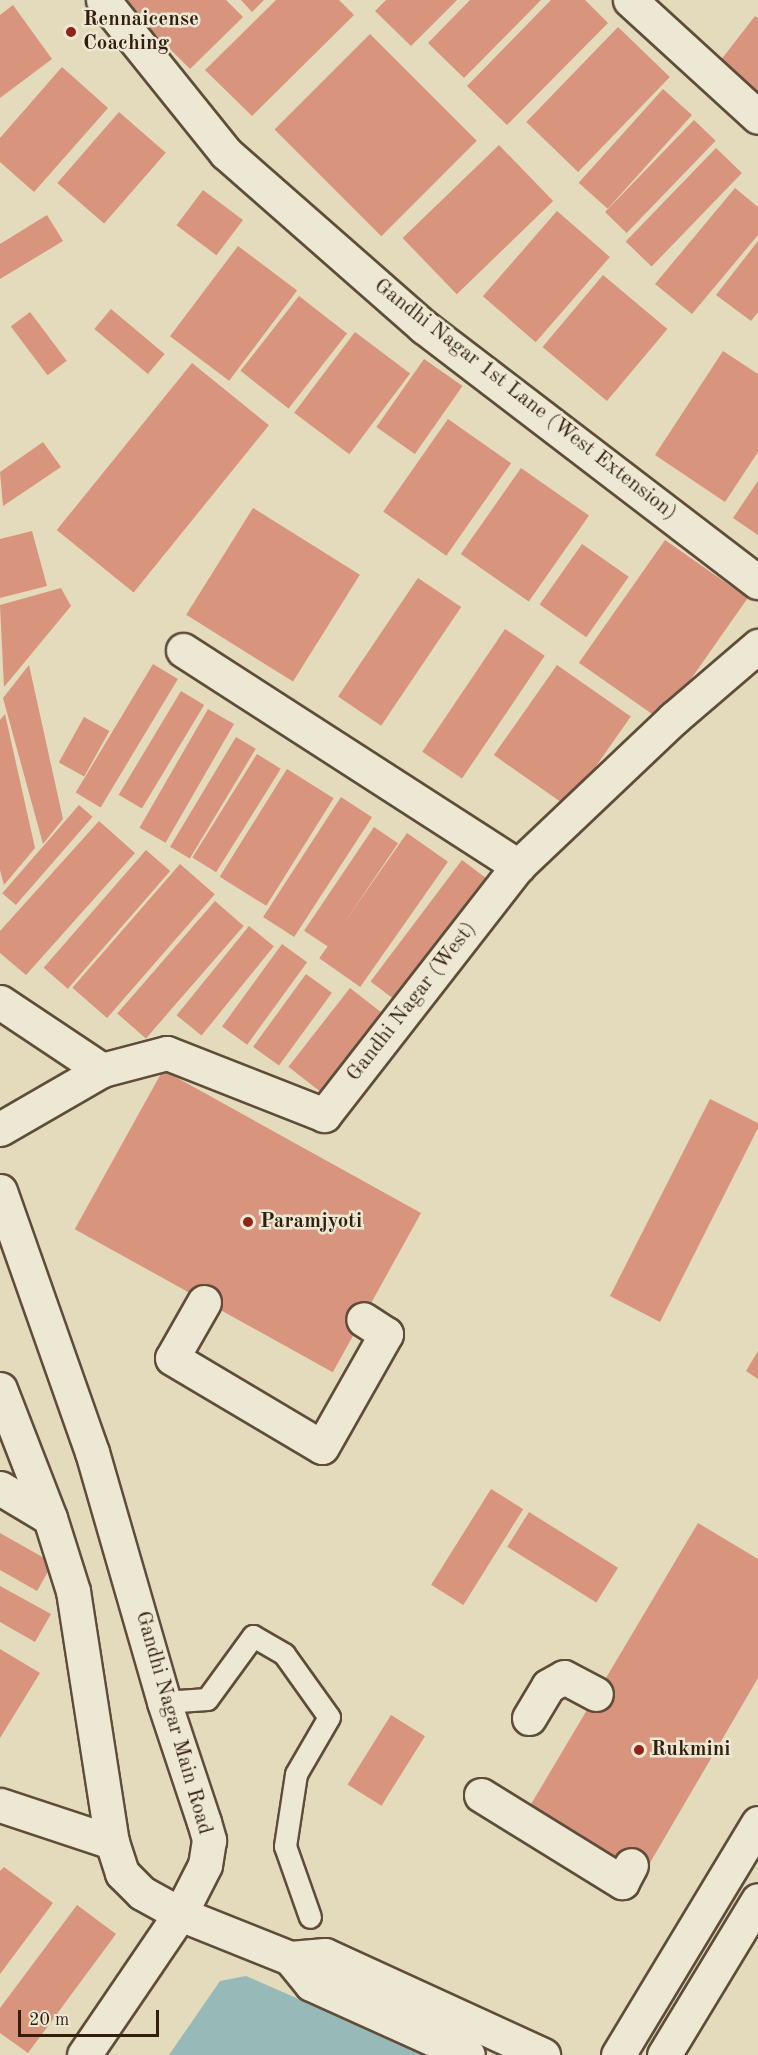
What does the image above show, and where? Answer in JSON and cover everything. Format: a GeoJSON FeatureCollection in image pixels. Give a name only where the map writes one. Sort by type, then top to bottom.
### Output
{"type":"FeatureCollection","features":[{"type":"Feature","properties":{"kind":"street"},"geometry":{"type":"LineString","coordinates":[[630,0],[758,117]]}},
{"type":"Feature","properties":{"kind":"street","name":"Gandhi Nagar 1st Lane (West Extension)"},"geometry":{"type":"LineString","coordinates":[[103,1],[226,153],[424,327],[758,582]]}},
{"type":"Feature","properties":{"kind":"street","name":"Gandhi Nagar (West)"},"geometry":{"type":"LineString","coordinates":[[0,1129],[102,1070],[167,1053],[324,1116],[518,866],[674,718],[758,646]]}},
{"type":"Feature","properties":{"kind":"street"},"geometry":{"type":"LineString","coordinates":[[183,650],[518,866]]}},
{"type":"Feature","properties":{"kind":"street"},"geometry":{"type":"LineString","coordinates":[[0,1002],[102,1070]]}},
{"type":"Feature","properties":{"kind":"street","name":"Gandhi Nagar Main Road"},"geometry":{"type":"LineString","coordinates":[[0,1191],[92,1452],[164,1702],[208,1840],[205,1865],[180,1914],[84,2055]]}},
{"type":"Feature","properties":{"kind":"street"},"geometry":{"type":"LineString","coordinates":[[204,1302],[172,1358],[322,1447],[386,1334],[363,1319]]}},
{"type":"Feature","properties":{"kind":"street"},"geometry":{"type":"LineString","coordinates":[[0,1389],[50,1518],[80,1618],[112,1842],[122,1873],[142,1893],[180,1914],[290,1958],[325,1955],[543,2055]]}},
{"type":"Feature","properties":{"kind":"street"},"geometry":{"type":"LineString","coordinates":[[0,1488],[50,1518]]}},
{"type":"Feature","properties":{"kind":"street"},"geometry":{"type":"LineString","coordinates":[[529,1718],[548,1686],[564,1677],[596,1694]]}},
{"type":"Feature","properties":{"kind":"street"},"geometry":{"type":"LineString","coordinates":[[481,1795],[622,1882],[631,1865]]}},
{"type":"Feature","properties":{"kind":"street"},"geometry":{"type":"LineString","coordinates":[[0,1806],[112,1842]]}},
{"type":"Feature","properties":{"kind":"street"},"geometry":{"type":"LineString","coordinates":[[618,2055],[758,1823]]}},
{"type":"Feature","properties":{"kind":"street"},"geometry":{"type":"LineString","coordinates":[[664,2055],[758,1900]]}},
{"type":"Feature","properties":{"kind":"street"},"geometry":{"type":"LineString","coordinates":[[290,1958],[311,1984],[468,2055]]}},
{"type":"Feature","properties":{"kind":"lane"},"geometry":{"type":"LineString","coordinates":[[164,1702],[207,1699],[253,1636],[284,1654],[329,1717],[296,1774],[285,1846],[310,1917]]}},
{"type":"Feature","properties":{"kind":"water"},"geometry":{"type":"Polygon","coordinates":[[[246,1976],[427,2055],[169,2055],[220,1981],[246,1976]]]}},
{"type":"Feature","properties":{"kind":"building"},"geometry":{"type":"Polygon","coordinates":[[[121,0],[226,0],[243,17],[190,69],[121,0]]]}},
{"type":"Feature","properties":{"kind":"building"},"geometry":{"type":"Polygon","coordinates":[[[241,0],[264,0],[252,12],[241,0]]]}},
{"type":"Feature","properties":{"kind":"building"},"geometry":{"type":"Polygon","coordinates":[[[276,0],[339,0],[354,15],[252,116],[205,70],[276,0]]]}},
{"type":"Feature","properties":{"kind":"building"},"geometry":{"type":"Polygon","coordinates":[[[386,0],[457,0],[411,46],[375,11],[386,0]]]}},
{"type":"Feature","properties":{"kind":"building"},"geometry":{"type":"Polygon","coordinates":[[[470,0],[541,0],[464,78],[428,43],[470,0]]]}},
{"type":"Feature","properties":{"kind":"building"},"geometry":{"type":"Polygon","coordinates":[[[551,0],[585,0],[608,23],[507,125],[467,86],[551,0]]]}},
{"type":"Feature","properties":{"kind":"building"},"geometry":{"type":"Polygon","coordinates":[[[13,5],[52,59],[0,98],[0,15],[13,5]]]}},
{"type":"Feature","properties":{"kind":"building"},"geometry":{"type":"Polygon","coordinates":[[[755,16],[758,18],[758,96],[717,65],[755,16]]]}},
{"type":"Feature","properties":{"kind":"building"},"geometry":{"type":"Polygon","coordinates":[[[618,27],[670,77],[578,172],[526,122],[618,27]]]}},
{"type":"Feature","properties":{"kind":"building"},"geometry":{"type":"Polygon","coordinates":[[[370,34],[477,141],[381,236],[275,129],[370,34]]]}},
{"type":"Feature","properties":{"kind":"building"},"geometry":{"type":"Polygon","coordinates":[[[62,67],[108,108],[34,192],[0,162],[0,138],[62,67]]]}},
{"type":"Feature","properties":{"kind":"building"},"geometry":{"type":"Polygon","coordinates":[[[663,89],[692,115],[608,209],[579,183],[663,89]]]}},
{"type":"Feature","properties":{"kind":"building"},"geometry":{"type":"Polygon","coordinates":[[[119,112],[166,153],[104,224],[57,183],[119,112]]]}},
{"type":"Feature","properties":{"kind":"building"},"geometry":{"type":"Polygon","coordinates":[[[694,120],[716,141],[627,233],[605,212],[694,120]]]}},
{"type":"Feature","properties":{"kind":"building"},"geometry":{"type":"Polygon","coordinates":[[[499,145],[553,201],[457,294],[403,238],[499,145]]]}},
{"type":"Feature","properties":{"kind":"building"},"geometry":{"type":"Polygon","coordinates":[[[716,148],[742,173],[652,267],[626,242],[716,148]]]}},
{"type":"Feature","properties":{"kind":"building"},"geometry":{"type":"Polygon","coordinates":[[[735,188],[758,207],[758,235],[692,314],[655,284],[735,188]]]}},
{"type":"Feature","properties":{"kind":"building"},"geometry":{"type":"Polygon","coordinates":[[[203,190],[243,220],[216,255],[177,225],[203,190]]]}},
{"type":"Feature","properties":{"kind":"building"},"geometry":{"type":"Polygon","coordinates":[[[557,211],[610,257],[536,342],[483,296],[557,211]]]}},
{"type":"Feature","properties":{"kind":"building"},"geometry":{"type":"Polygon","coordinates":[[[47,215],[63,241],[0,279],[0,244],[47,215]]]}},
{"type":"Feature","properties":{"kind":"building"},"geometry":{"type":"Polygon","coordinates":[[[758,241],[758,312],[751,321],[716,295],[758,241]]]}},
{"type":"Feature","properties":{"kind":"building"},"geometry":{"type":"Polygon","coordinates":[[[238,246],[297,291],[229,381],[170,336],[238,246]]]}},
{"type":"Feature","properties":{"kind":"building"},"geometry":{"type":"Polygon","coordinates":[[[603,275],[667,329],[607,401],[543,347],[603,275]]]}},
{"type":"Feature","properties":{"kind":"building"},"geometry":{"type":"Polygon","coordinates":[[[299,296],[347,334],[289,408],[241,371],[299,296]]]}},
{"type":"Feature","properties":{"kind":"building"},"geometry":{"type":"Polygon","coordinates":[[[111,309],[165,354],[148,374],[94,329],[111,309]]]}},
{"type":"Feature","properties":{"kind":"building"},"geometry":{"type":"Polygon","coordinates":[[[30,312],[67,361],[48,375],[11,326],[30,312]]]}},
{"type":"Feature","properties":{"kind":"building"},"geometry":{"type":"Polygon","coordinates":[[[355,332],[410,374],[349,454],[294,413],[355,332]]]}},
{"type":"Feature","properties":{"kind":"building"},"geometry":{"type":"Polygon","coordinates":[[[723,351],[758,374],[758,452],[725,502],[655,455],[723,351]]]}},
{"type":"Feature","properties":{"kind":"building"},"geometry":{"type":"Polygon","coordinates":[[[424,359],[463,386],[415,454],[376,427],[424,359]]]}},
{"type":"Feature","properties":{"kind":"building"},"geometry":{"type":"Polygon","coordinates":[[[192,363],[269,425],[134,592],[57,530],[192,363]]]}},
{"type":"Feature","properties":{"kind":"building"},"geometry":{"type":"Polygon","coordinates":[[[448,419],[511,463],[446,556],[383,512],[448,419]]]}},
{"type":"Feature","properties":{"kind":"building"},"geometry":{"type":"Polygon","coordinates":[[[43,442],[61,467],[3,506],[0,472],[43,442]]]}},
{"type":"Feature","properties":{"kind":"building"},"geometry":{"type":"Polygon","coordinates":[[[521,468],[589,516],[529,602],[461,554],[521,468]]]}},
{"type":"Feature","properties":{"kind":"building"},"geometry":{"type":"Polygon","coordinates":[[[758,481],[758,535],[733,518],[758,481]]]}},
{"type":"Feature","properties":{"kind":"building"},"geometry":{"type":"Polygon","coordinates":[[[253,508],[360,575],[293,682],[186,615],[253,508]]]}},
{"type":"Feature","properties":{"kind":"building"},"geometry":{"type":"Polygon","coordinates":[[[32,531],[47,586],[0,598],[0,539],[32,531]]]}},
{"type":"Feature","properties":{"kind":"building"},"geometry":{"type":"Polygon","coordinates":[[[665,540],[748,598],[662,721],[579,663],[665,540]]]}},
{"type":"Feature","properties":{"kind":"building"},"geometry":{"type":"Polygon","coordinates":[[[582,544],[629,577],[586,637],[540,605],[582,544]]]}},
{"type":"Feature","properties":{"kind":"building"},"geometry":{"type":"Polygon","coordinates":[[[418,578],[461,607],[381,726],[338,697],[418,578]]]}},
{"type":"Feature","properties":{"kind":"building"},"geometry":{"type":"Polygon","coordinates":[[[61,588],[71,606],[4,687],[0,605],[61,588]]]}},
{"type":"Feature","properties":{"kind":"building"},"geometry":{"type":"Polygon","coordinates":[[[505,629],[545,656],[462,779],[422,752],[505,629]]]}},
{"type":"Feature","properties":{"kind":"building"},"geometry":{"type":"Polygon","coordinates":[[[153,664],[178,679],[101,808],[76,793],[153,664]]]}},
{"type":"Feature","properties":{"kind":"building"},"geometry":{"type":"Polygon","coordinates":[[[29,665],[63,819],[43,844],[3,698],[29,665]]]}},
{"type":"Feature","properties":{"kind":"building"},"geometry":{"type":"Polygon","coordinates":[[[557,665],[631,717],[568,807],[494,755],[557,665]]]}},
{"type":"Feature","properties":{"kind":"building"},"geometry":{"type":"Polygon","coordinates":[[[181,691],[204,705],[142,809],[119,795],[181,691]]]}},
{"type":"Feature","properties":{"kind":"building"},"geometry":{"type":"Polygon","coordinates":[[[208,709],[234,724],[165,843],[140,828],[208,709]]]}},
{"type":"Feature","properties":{"kind":"building"},"geometry":{"type":"Polygon","coordinates":[[[5,714],[35,848],[4,885],[0,870],[0,720],[5,714]]]}},
{"type":"Feature","properties":{"kind":"building"},"geometry":{"type":"Polygon","coordinates":[[[84,717],[109,731],[84,777],[59,762],[84,717]]]}},
{"type":"Feature","properties":{"kind":"building"},"geometry":{"type":"Polygon","coordinates":[[[236,737],[256,749],[190,859],[170,847],[236,737]]]}},
{"type":"Feature","properties":{"kind":"building"},"geometry":{"type":"Polygon","coordinates":[[[257,754],[281,769],[216,872],[192,857],[257,754]]]}},
{"type":"Feature","properties":{"kind":"building"},"geometry":{"type":"Polygon","coordinates":[[[287,769],[334,798],[266,906],[220,877],[287,769]]]}},
{"type":"Feature","properties":{"kind":"building"},"geometry":{"type":"Polygon","coordinates":[[[341,797],[372,817],[294,937],[263,917],[341,797]]]}},
{"type":"Feature","properties":{"kind":"building"},"geometry":{"type":"Polygon","coordinates":[[[79,805],[93,817],[16,905],[2,893],[79,805]]]}},
{"type":"Feature","properties":{"kind":"building"},"geometry":{"type":"Polygon","coordinates":[[[99,821],[135,853],[26,975],[0,953],[0,931],[99,821]]]}},
{"type":"Feature","properties":{"kind":"building"},"geometry":{"type":"Polygon","coordinates":[[[374,827],[398,843],[328,947],[304,931],[374,827]]]}},
{"type":"Feature","properties":{"kind":"building"},"geometry":{"type":"Polygon","coordinates":[[[407,833],[448,862],[360,987],[319,958],[407,833]]]}},
{"type":"Feature","properties":{"kind":"building"},"geometry":{"type":"Polygon","coordinates":[[[146,850],[170,871],[68,989],[44,968],[146,850]]]}},
{"type":"Feature","properties":{"kind":"building"},"geometry":{"type":"Polygon","coordinates":[[[462,860],[490,881],[398,1002],[371,981],[462,860]]]}},
{"type":"Feature","properties":{"kind":"building"},"geometry":{"type":"Polygon","coordinates":[[[180,864],[215,894],[107,1018],[72,988],[180,864]]]}},
{"type":"Feature","properties":{"kind":"building"},"geometry":{"type":"Polygon","coordinates":[[[215,901],[244,926],[146,1038],[117,1013],[215,901]]]}},
{"type":"Feature","properties":{"kind":"building"},"geometry":{"type":"Polygon","coordinates":[[[249,926],[274,946],[201,1036],[177,1015],[249,926]]]}},
{"type":"Feature","properties":{"kind":"building"},"geometry":{"type":"Polygon","coordinates":[[[282,944],[307,962],[247,1045],[222,1027],[282,944]]]}},
{"type":"Feature","properties":{"kind":"building"},"geometry":{"type":"Polygon","coordinates":[[[306,974],[332,993],[279,1066],[253,1047],[306,974]]]}},
{"type":"Feature","properties":{"kind":"building"},"geometry":{"type":"Polygon","coordinates":[[[350,988],[386,1016],[325,1095],[288,1067],[350,988]]]}},
{"type":"Feature","properties":{"kind":"building","name":"Paramjyoti"},"geometry":{"type":"Polygon","coordinates":[[[163,1070],[421,1213],[333,1372],[75,1229],[163,1070]]]}},
{"type":"Feature","properties":{"kind":"building"},"geometry":{"type":"Polygon","coordinates":[[[710,1099],[758,1123],[758,1128],[660,1322],[610,1296],[710,1099]]]}},
{"type":"Feature","properties":{"kind":"building"},"geometry":{"type":"Polygon","coordinates":[[[758,1351],[758,1379],[746,1371],[758,1351]]]}},
{"type":"Feature","properties":{"kind":"building"},"geometry":{"type":"Polygon","coordinates":[[[491,1489],[523,1509],[463,1605],[431,1585],[491,1489]]]}},
{"type":"Feature","properties":{"kind":"building"},"geometry":{"type":"Polygon","coordinates":[[[529,1512],[618,1568],[596,1602],[507,1547],[529,1512]]]}},
{"type":"Feature","properties":{"kind":"building","name":"Rukmini"},"geometry":{"type":"Polygon","coordinates":[[[698,1523],[758,1559],[758,1678],[644,1873],[530,1806],[698,1523]]]}},
{"type":"Feature","properties":{"kind":"building"},"geometry":{"type":"Polygon","coordinates":[[[0,1533],[53,1563],[37,1591],[0,1570],[0,1533]]]}},
{"type":"Feature","properties":{"kind":"building"},"geometry":{"type":"Polygon","coordinates":[[[0,1586],[51,1614],[35,1642],[0,1622],[0,1586]]]}},
{"type":"Feature","properties":{"kind":"building"},"geometry":{"type":"Polygon","coordinates":[[[0,1649],[40,1673],[0,1738],[0,1649]]]}},
{"type":"Feature","properties":{"kind":"building"},"geometry":{"type":"Polygon","coordinates":[[[391,1715],[425,1736],[381,1806],[348,1785],[391,1715]]]}},
{"type":"Feature","properties":{"kind":"building"},"geometry":{"type":"Polygon","coordinates":[[[4,1867],[53,1903],[0,1974],[0,1871],[4,1867]]]}},
{"type":"Feature","properties":{"kind":"building"},"geometry":{"type":"Polygon","coordinates":[[[77,1905],[116,1934],[28,2053],[0,2033],[0,2008],[77,1905]]]}},
{"type":"Feature","properties":{"kind":"place","name":"Rennaicense Coaching"},"geometry":{"type":"Point","coordinates":[71,32]}},
{"type":"Feature","properties":{"kind":"place","name":"Paramjyoti"},"geometry":{"type":"Point","coordinates":[248,1222]}},
{"type":"Feature","properties":{"kind":"place","name":"Rukmini"},"geometry":{"type":"Point","coordinates":[639,1750]}}]}
